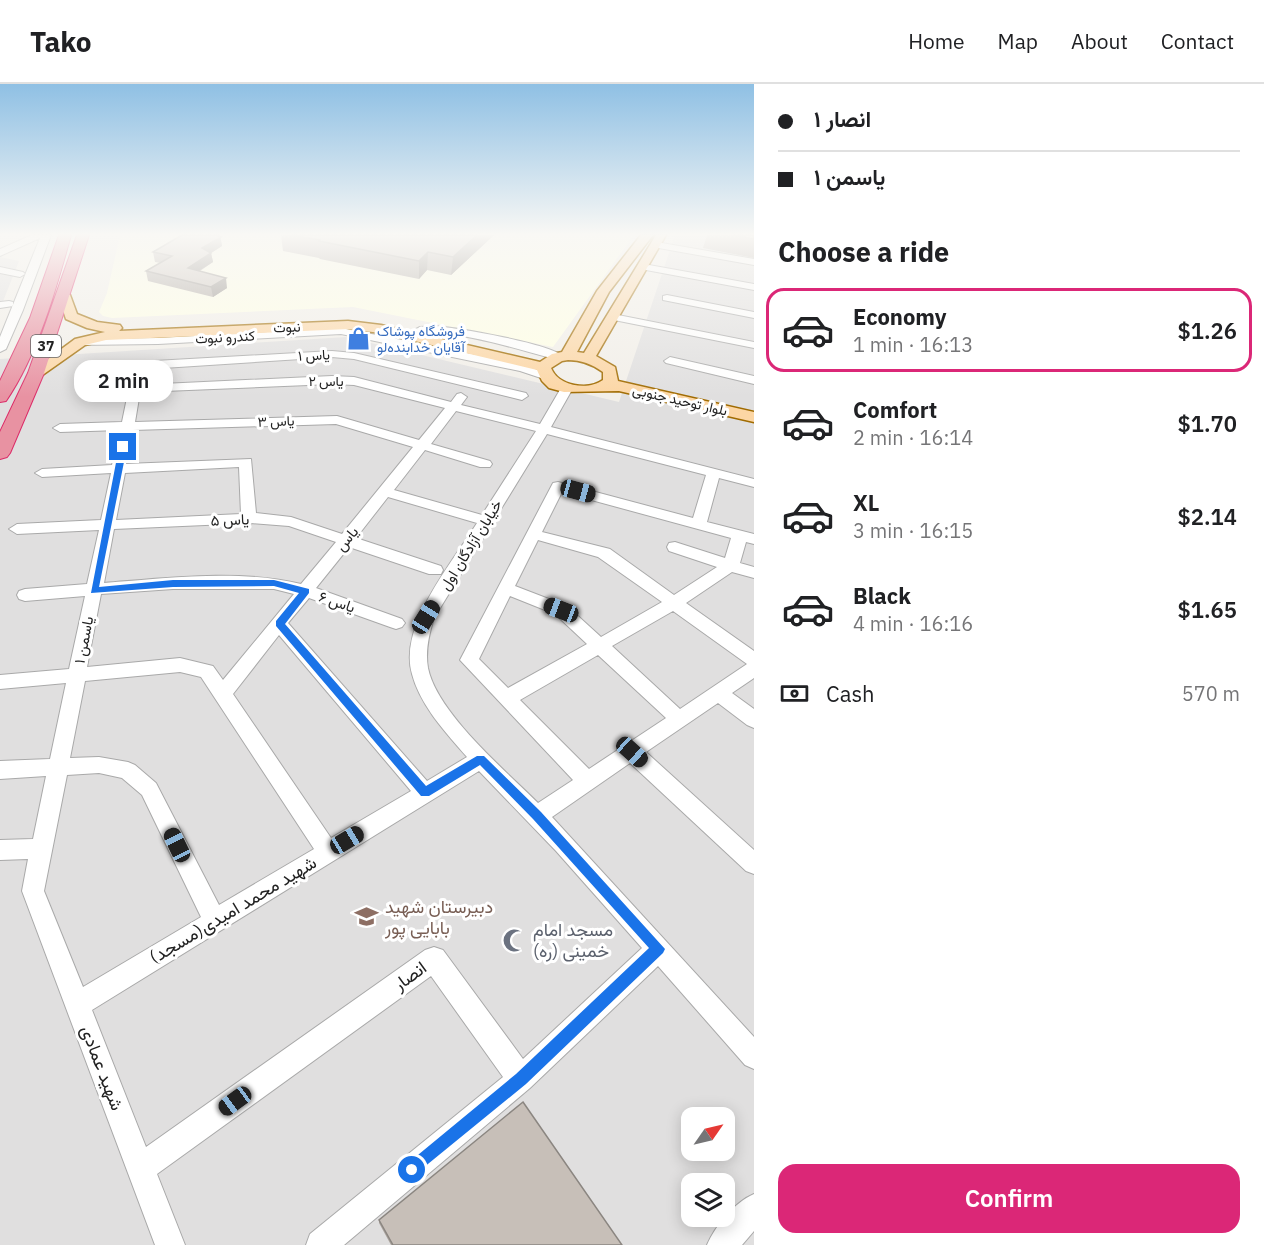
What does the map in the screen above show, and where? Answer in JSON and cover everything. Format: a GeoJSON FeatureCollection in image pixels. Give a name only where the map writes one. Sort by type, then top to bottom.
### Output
{"type":"FeatureCollection","features":[{"type":"Feature","properties":{"kind":"highway","name":"37"},"geometry":{"type":"LineString","coordinates":[[0,397],[40,313],[48,289]]}},
{"type":"Feature","properties":{"kind":"highway","name":"37"},"geometry":{"type":"LineString","coordinates":[[0,453],[36,373],[66,289]]}},
{"type":"Feature","properties":{"kind":"main road"},"geometry":{"type":"LineString","coordinates":[[553,363],[588,358],[605,365],[609,380],[589,390],[567,388],[549,380],[553,363],[605,289]]}},
{"type":"Feature","properties":{"kind":"main road"},"geometry":{"type":"LineString","coordinates":[[588,358],[627,289]]}},
{"type":"Feature","properties":{"kind":"main road","name":"نبوت"},"geometry":{"type":"LineString","coordinates":[[64,295],[71,316],[85,324],[105,329],[346,318],[386,322],[540,356],[553,363]]}},
{"type":"Feature","properties":{"kind":"main road","name":"نبوت"},"geometry":{"type":"LineString","coordinates":[[36,373],[80,342],[105,336],[348,325],[381,329],[553,363]]}},
{"type":"Feature","properties":{"kind":"main road","name":"بلوار توحید جنوبی"},"geometry":{"type":"LineString","coordinates":[[609,380],[754,408]]}},
{"type":"Feature","properties":{"kind":"main road","name":"بلوار توحید جنوبی"},"geometry":{"type":"LineString","coordinates":[[609,380],[754,417]]}},
{"type":"Feature","properties":{"kind":"street"},"geometry":{"type":"LineString","coordinates":[[0,322],[4,305],[16,289]]}},
{"type":"Feature","properties":{"kind":"street"},"geometry":{"type":"LineString","coordinates":[[0,349],[25,289]]}},
{"type":"Feature","properties":{"kind":"street"},"geometry":{"type":"LineString","coordinates":[[667,298],[754,315]]}},
{"type":"Feature","properties":{"kind":"street"},"geometry":{"type":"LineString","coordinates":[[613,316],[752,345],[754,330]]}},
{"type":"Feature","properties":{"kind":"street","name":"یاس ۱"},"geometry":{"type":"LineString","coordinates":[[101,368],[332,354],[354,356],[522,396]]}},
{"type":"Feature","properties":{"kind":"street"},"geometry":{"type":"LineString","coordinates":[[670,361],[754,380]]}},
{"type":"Feature","properties":{"kind":"street"},"geometry":{"type":"LineString","coordinates":[[194,386],[196,363]]}},
{"type":"Feature","properties":{"kind":"street","name":"یاس ۲"},"geometry":{"type":"LineString","coordinates":[[103,390],[354,381],[754,483]]}},
{"type":"Feature","properties":{"kind":"street","name":"یاس"},"geometry":{"type":"LineString","coordinates":[[222,694],[472,384]]}},
{"type":"Feature","properties":{"kind":"street","name":"یاسمن ۱"},"geometry":{"type":"LineString","coordinates":[[33,891],[135,388]]}},
{"type":"Feature","properties":{"kind":"street","name":"خیابان آزادگان اول"},"geometry":{"type":"LineString","coordinates":[[567,388],[544,429],[426,617],[419,636],[418,657],[423,681],[437,706],[481,759],[537,815],[754,1056]]}},
{"type":"Feature","properties":{"kind":"street","name":"یاس ۳"},"geometry":{"type":"LineString","coordinates":[[60,428],[337,420],[485,464]]}},
{"type":"Feature","properties":{"kind":"street"},"geometry":{"type":"LineString","coordinates":[[42,473],[246,462],[249,519]]}},
{"type":"Feature","properties":{"kind":"street"},"geometry":{"type":"LineString","coordinates":[[699,524],[714,472]]}},
{"type":"Feature","properties":{"kind":"street"},"geometry":{"type":"LineString","coordinates":[[507,698],[674,603],[731,565],[747,537],[558,486],[469,660],[587,781]]}},
{"type":"Feature","properties":{"kind":"street"},"geometry":{"type":"LineString","coordinates":[[386,492],[486,521]]}},
{"type":"Feature","properties":{"kind":"street","name":"یاس ۵"},"geometry":{"type":"LineString","coordinates":[[17,529],[249,519],[291,522],[435,570]]}},
{"type":"Feature","properties":{"kind":"street"},"geometry":{"type":"LineString","coordinates":[[533,534],[604,553],[754,660]]}},
{"type":"Feature","properties":{"kind":"street"},"geometry":{"type":"LineString","coordinates":[[675,547],[754,573]]}},
{"type":"Feature","properties":{"kind":"street","name":"یاس ۶"},"geometry":{"type":"LineString","coordinates":[[25,595],[173,584],[274,583],[306,591],[396,623]]}},
{"type":"Feature","properties":{"kind":"street"},"geometry":{"type":"LineString","coordinates":[[505,588],[561,610],[679,719]]}},
{"type":"Feature","properties":{"kind":"street"},"geometry":{"type":"LineString","coordinates":[[279,624],[425,793]]}},
{"type":"Feature","properties":{"kind":"street"},"geometry":{"type":"LineString","coordinates":[[0,682],[180,665],[207,671],[328,852]]}},
{"type":"Feature","properties":{"kind":"street"},"geometry":{"type":"LineString","coordinates":[[537,815],[754,669]]}},
{"type":"Feature","properties":{"kind":"street"},"geometry":{"type":"LineString","coordinates":[[719,693],[754,720]]}},
{"type":"Feature","properties":{"kind":"street"},"geometry":{"type":"LineString","coordinates":[[632,752],[754,864]]}},
{"type":"Feature","properties":{"kind":"street","name":"(مسجد)شهید محمد امیدی"},"geometry":{"type":"LineString","coordinates":[[78,1004],[481,759]]}},
{"type":"Feature","properties":{"kind":"street"},"geometry":{"type":"LineString","coordinates":[[0,770],[99,765],[128,771],[149,789],[215,921]]}},
{"type":"Feature","properties":{"kind":"street"},"geometry":{"type":"LineString","coordinates":[[0,850],[41,849]]}},
{"type":"Feature","properties":{"kind":"street","name":"شهید عمادی"},"geometry":{"type":"LineString","coordinates":[[33,891],[170,1245]]}},
{"type":"Feature","properties":{"kind":"street"},"geometry":{"type":"LineString","coordinates":[[321,1245],[521,1079],[658,949]]}},
{"type":"Feature","properties":{"kind":"street","name":"انصار"},"geometry":{"type":"LineString","coordinates":[[140,1169],[434,959],[521,1079]]}},
{"type":"Feature","properties":{"kind":"street"},"geometry":{"type":"LineString","coordinates":[[722,1245],[752,1217]]}},
{"type":"Feature","properties":{"kind":"shaded area"},"geometry":{"type":"Polygon","coordinates":[[[0,289],[8,289],[0,309],[0,289]]]}},
{"type":"Feature","properties":{"kind":"shaded area"},"geometry":{"type":"Polygon","coordinates":[[[108,289],[595,289],[553,347],[353,307],[112,318],[103,316],[99,312],[108,289]]]}},
{"type":"Feature","properties":{"kind":"shaded area"},"geometry":{"type":"Polygon","coordinates":[[[657,289],[754,289],[754,1245],[0,1245],[0,359],[346,337],[619,402],[657,289]]]}},
{"type":"Feature","properties":{"kind":"building"},"geometry":{"type":"Polygon","coordinates":[[[523,1102],[622,1245],[393,1245],[379,1220],[523,1102]]]}},
{"type":"Feature","properties":{"kind":"place","name":"فروشگاه پوشاک آقایان خدابنده‌لو"},"geometry":{"type":"Point","coordinates":[359,339]}},
{"type":"Feature","properties":{"kind":"place","name":"دبیرستان شهید بابایی پور"},"geometry":{"type":"Point","coordinates":[367,917]}},
{"type":"Feature","properties":{"kind":"place","name":"مسجد امام خمینی (ره)"},"geometry":{"type":"Point","coordinates":[515,940]}},
{"type":"Feature","properties":{"kind":"route"},"geometry":{"type":"LineString","coordinates":[[123,447],[94,591],[173,584],[274,583],[306,591],[279,624],[425,793],[481,759],[537,815],[658,949],[521,1079],[412,1170]]}}]}
